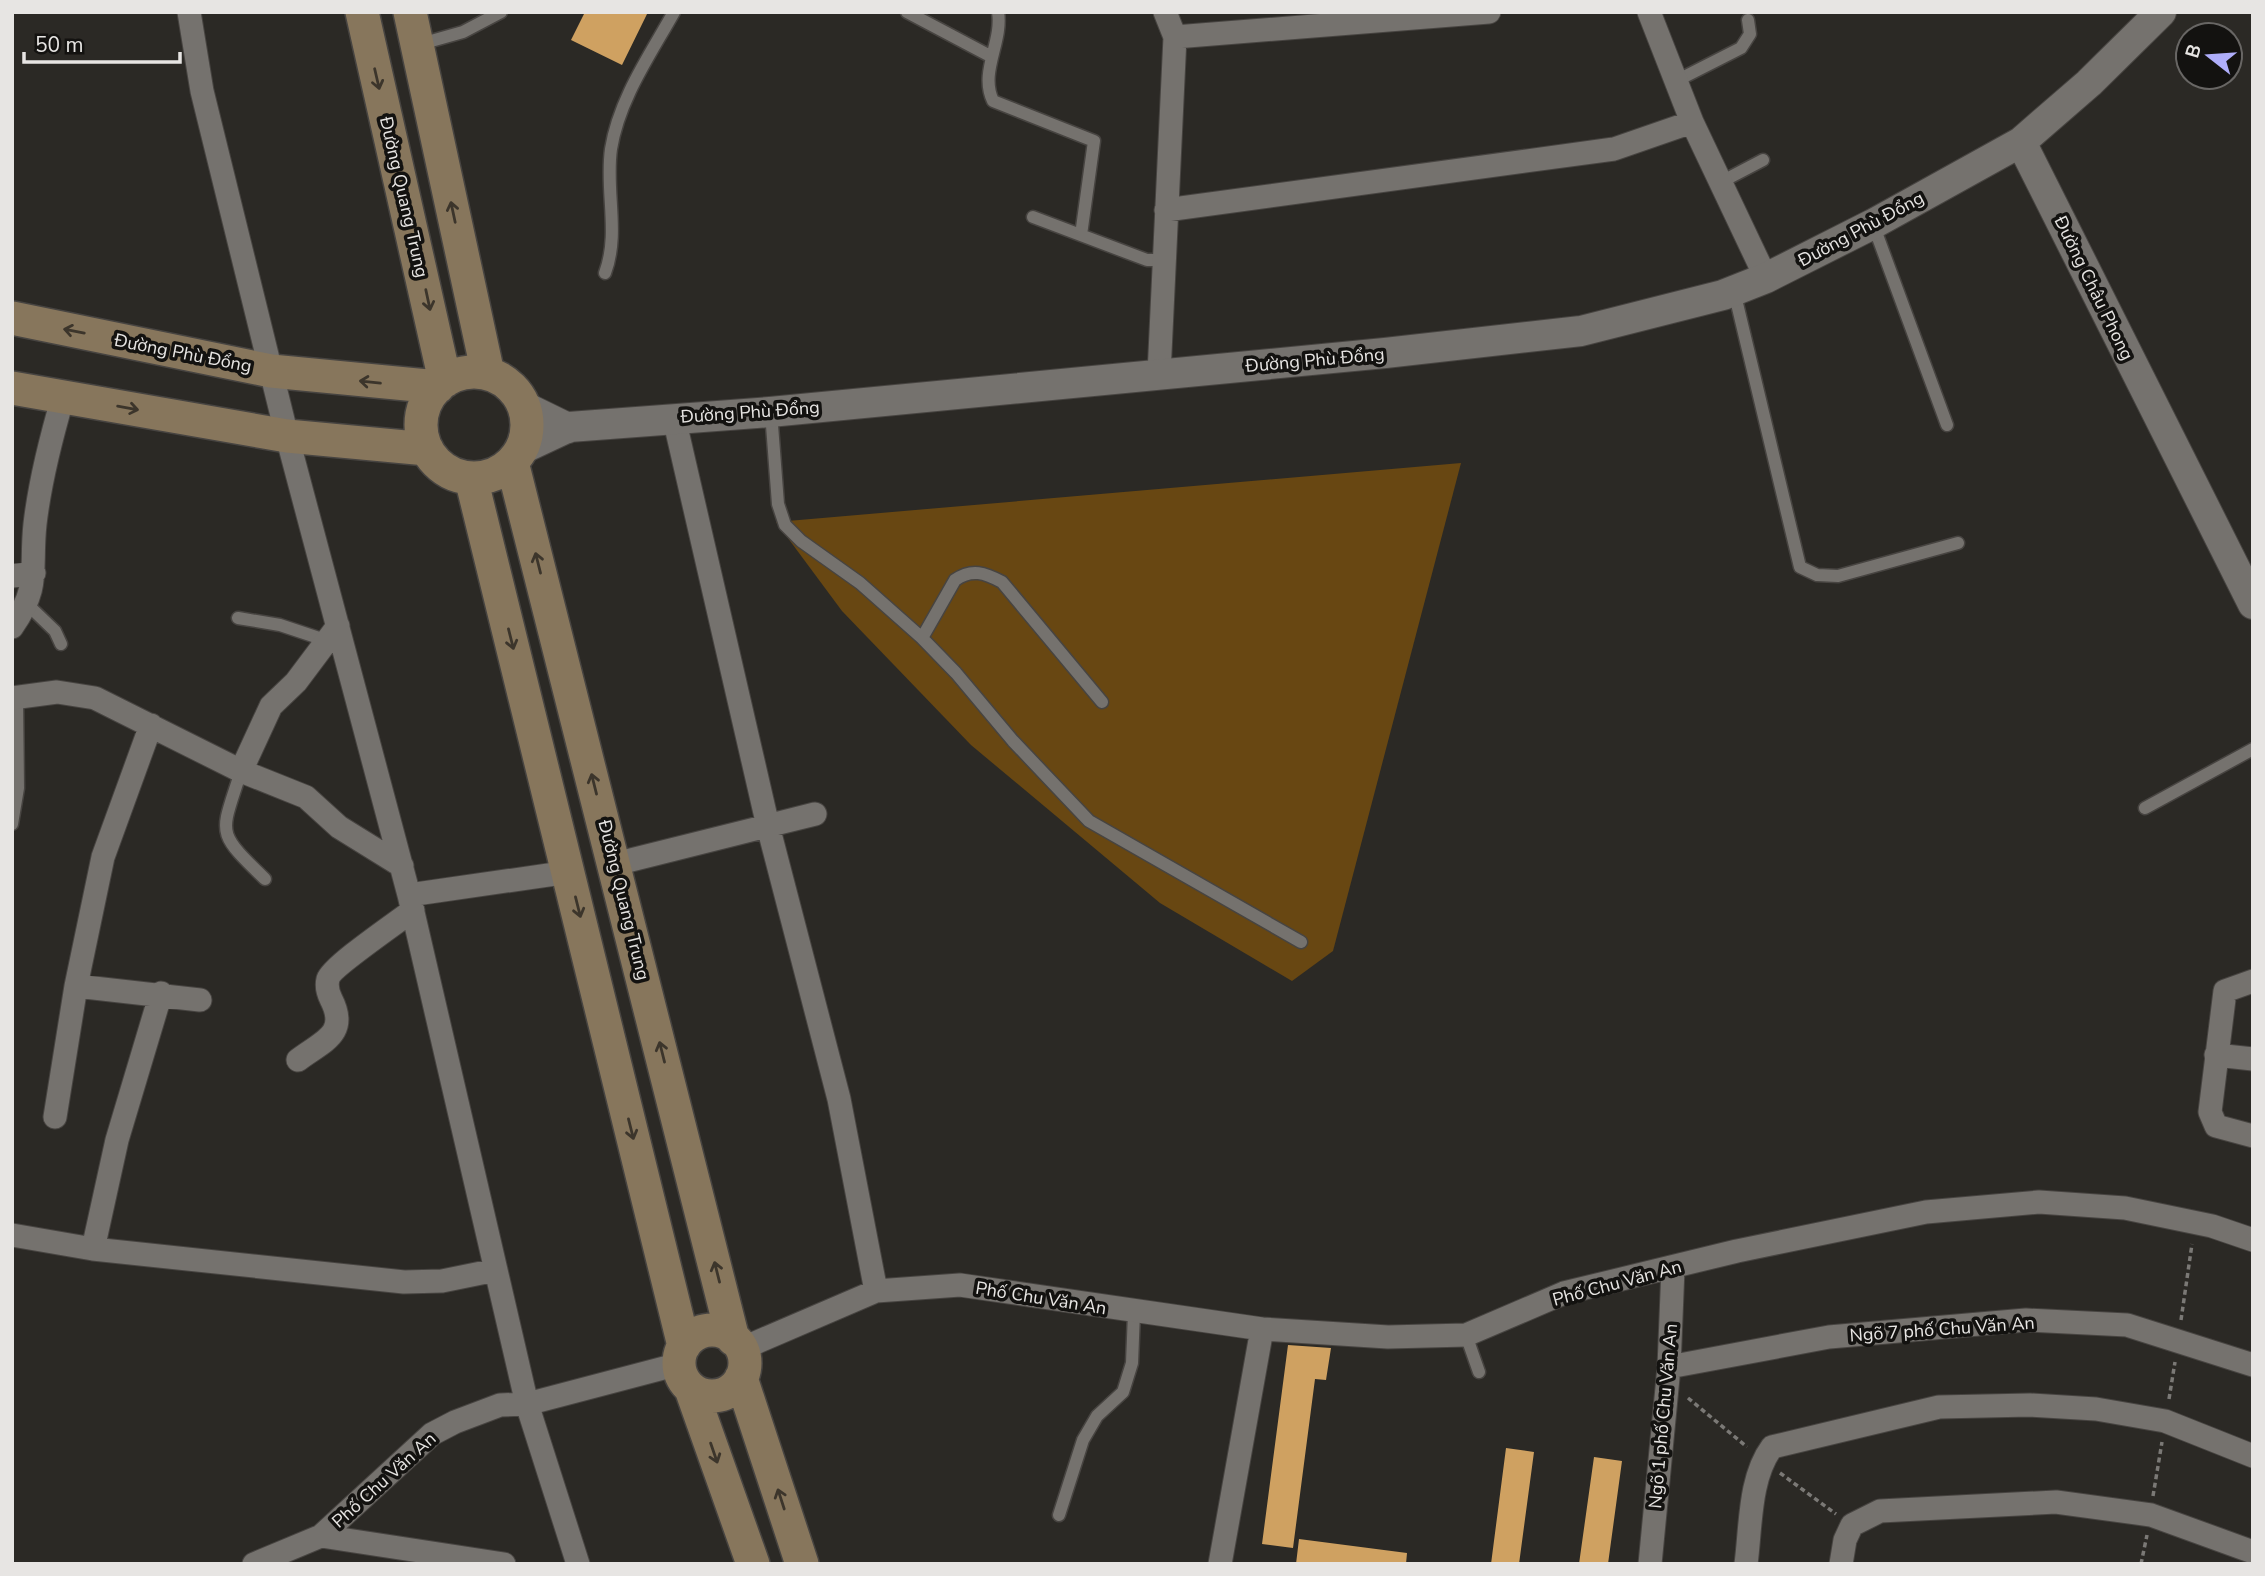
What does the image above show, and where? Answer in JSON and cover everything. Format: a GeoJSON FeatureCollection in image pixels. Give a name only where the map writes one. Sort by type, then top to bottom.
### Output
{"type":"FeatureCollection","features":[{"type":"Feature","properties":{"kind":"main road","name":"Đường Quang Trung"},"geometry":{"type":"LineString","coordinates":[[362,12],[442,384]]}},
{"type":"Feature","properties":{"kind":"main road"},"geometry":{"type":"LineString","coordinates":[[411,12],[488,374]]}},
{"type":"Feature","properties":{"kind":"main road","name":"Đường Phù Đổng"},"geometry":{"type":"LineString","coordinates":[[12,318],[271,371],[442,384]]}},
{"type":"Feature","properties":{"kind":"main road"},"geometry":{"type":"LineString","coordinates":[[466,373],[488,374],[509,386],[523,406],[526,429],[516,456],[493,474],[471,478],[445,469],[427,449],[422,433],[422,416],[428,400],[442,384],[466,373]]}},
{"type":"Feature","properties":{"kind":"main road"},"geometry":{"type":"LineString","coordinates":[[12,388],[287,436],[427,449]]}},
{"type":"Feature","properties":{"kind":"main road","name":"Đường Quang Trung"},"geometry":{"type":"LineString","coordinates":[[516,456],[615,864],[739,1355],[802,1564]]}},
{"type":"Feature","properties":{"kind":"main road"},"geometry":{"type":"LineString","coordinates":[[471,478],[569,872],[685,1366],[752,1564]]}},
{"type":"Feature","properties":{"kind":"main road"},"geometry":{"type":"LineString","coordinates":[[704,1331],[716,1331],[739,1355],[732,1389],[719,1395],[704,1395],[685,1366],[693,1337],[704,1331]]}},
{"type":"Feature","properties":{"kind":"street"},"geometry":{"type":"LineString","coordinates":[[189,12],[202,91],[287,436],[332,633],[402,866],[527,1404],[578,1564]]}},
{"type":"Feature","properties":{"kind":"street"},"geometry":{"type":"LineString","coordinates":[[1160,374],[1175,37],[1165,12]]}},
{"type":"Feature","properties":{"kind":"street"},"geometry":{"type":"LineString","coordinates":[[1175,37],[1489,12]]}},
{"type":"Feature","properties":{"kind":"street"},"geometry":{"type":"LineString","coordinates":[[1649,12],[1692,122],[1766,278]]}},
{"type":"Feature","properties":{"kind":"street"},"geometry":{"type":"LineString","coordinates":[[2021,142],[2089,83],[2161,12]]}},
{"type":"Feature","properties":{"kind":"street"},"geometry":{"type":"LineString","coordinates":[[1166,210],[1614,149],[1692,122]]}},
{"type":"Feature","properties":{"kind":"street","name":"Đường Phù Đổng"},"geometry":{"type":"LineString","coordinates":[[516,456],[568,428],[771,412],[1581,331],[1734,291],[1766,278],[1873,224],[2021,142]]}},
{"type":"Feature","properties":{"kind":"street","name":"Đường Châu Phong"},"geometry":{"type":"LineString","coordinates":[[2021,142],[2253,604]]}},
{"type":"Feature","properties":{"kind":"street"},"geometry":{"type":"LineString","coordinates":[[12,627],[28,605],[23,574],[48,448],[63,397]]}},
{"type":"Feature","properties":{"kind":"street"},"geometry":{"type":"LineString","coordinates":[[523,406],[568,428]]}},
{"type":"Feature","properties":{"kind":"street"},"geometry":{"type":"LineString","coordinates":[[674,418],[768,826],[839,1099],[876,1291]]}},
{"type":"Feature","properties":{"kind":"street"},"geometry":{"type":"LineString","coordinates":[[241,771],[271,706],[296,682],[332,633]]}},
{"type":"Feature","properties":{"kind":"street"},"geometry":{"type":"LineString","coordinates":[[15,698],[57,692],[95,698],[241,771],[306,797],[339,827],[402,866]]}},
{"type":"Feature","properties":{"kind":"street"},"geometry":{"type":"LineString","coordinates":[[55,1117],[76,986],[103,857],[152,725]]}},
{"type":"Feature","properties":{"kind":"street"},"geometry":{"type":"LineString","coordinates":[[615,864],[815,814]]}},
{"type":"Feature","properties":{"kind":"street"},"geometry":{"type":"LineString","coordinates":[[298,1060],[332,1034],[340,1024],[339,1015],[327,991],[331,972],[411,902],[569,872]]}},
{"type":"Feature","properties":{"kind":"street"},"geometry":{"type":"LineString","coordinates":[[2253,981],[2225,991],[2210,1097],[2211,1120],[2216,1126],[2253,1136]]}},
{"type":"Feature","properties":{"kind":"street"},"geometry":{"type":"LineString","coordinates":[[76,986],[161,993],[200,1000]]}},
{"type":"Feature","properties":{"kind":"street"},"geometry":{"type":"LineString","coordinates":[[93,1249],[117,1140],[161,993]]}},
{"type":"Feature","properties":{"kind":"street"},"geometry":{"type":"LineString","coordinates":[[2216,1055],[2253,1059]]}},
{"type":"Feature","properties":{"kind":"street","name":"Phố Chu Văn An"},"geometry":{"type":"LineString","coordinates":[[739,1355],[876,1291],[960,1285],[1262,1329],[1388,1337],[1466,1335],[1564,1293],[1737,1251],[1938,1210],[2039,1202],[2125,1208],[2195,1222],[2253,1240]]}},
{"type":"Feature","properties":{"kind":"street"},"geometry":{"type":"LineString","coordinates":[[12,1235],[93,1249],[404,1282],[442,1281],[496,1270]]}},
{"type":"Feature","properties":{"kind":"street","name":"Ngõ 1 phố Chu Văn An"},"geometry":{"type":"LineString","coordinates":[[1650,1564],[1669,1367],[1672,1268]]}},
{"type":"Feature","properties":{"kind":"street","name":"Ngõ 7 phố Chu Văn An"},"geometry":{"type":"LineString","coordinates":[[1669,1367],[1829,1337],[2026,1320],[2127,1325],[2253,1365]]}},
{"type":"Feature","properties":{"kind":"street"},"geometry":{"type":"LineString","coordinates":[[1220,1564],[1262,1329]]}},
{"type":"Feature","properties":{"kind":"street","name":"Phố Chu Văn An"},"geometry":{"type":"LineString","coordinates":[[254,1564],[321,1536],[432,1434],[455,1422],[500,1405],[527,1404],[685,1366]]}},
{"type":"Feature","properties":{"kind":"street"},"geometry":{"type":"LineString","coordinates":[[1746,1564],[1756,1483],[1763,1460],[1772,1447],[1939,1407],[2030,1405],[2096,1409],[2165,1420],[2253,1456]]}},
{"type":"Feature","properties":{"kind":"street"},"geometry":{"type":"LineString","coordinates":[[1841,1564],[1844,1539],[1852,1525],[1880,1511],[2056,1502],[2151,1515],[2253,1552]]}},
{"type":"Feature","properties":{"kind":"street"},"geometry":{"type":"LineString","coordinates":[[321,1536],[504,1564]]}},
{"type":"Feature","properties":{"kind":"lane"},"geometry":{"type":"LineString","coordinates":[[416,45],[463,32],[501,12]]}},
{"type":"Feature","properties":{"kind":"lane"},"geometry":{"type":"LineString","coordinates":[[605,273],[613,244],[611,149],[628,93],[674,12]]}},
{"type":"Feature","properties":{"kind":"lane"},"geometry":{"type":"LineString","coordinates":[[906,12],[992,57]]}},
{"type":"Feature","properties":{"kind":"lane"},"geometry":{"type":"LineString","coordinates":[[998,12],[1000,27],[992,57],[988,92],[993,101],[1094,141],[1081,235]]}},
{"type":"Feature","properties":{"kind":"lane"},"geometry":{"type":"LineString","coordinates":[[1676,81],[1741,48],[1750,34],[1748,20]]}},
{"type":"Feature","properties":{"kind":"lane"},"geometry":{"type":"LineString","coordinates":[[1721,182],[1763,160]]}},
{"type":"Feature","properties":{"kind":"lane"},"geometry":{"type":"LineString","coordinates":[[1033,217],[1147,260],[1164,260]]}},
{"type":"Feature","properties":{"kind":"lane"},"geometry":{"type":"LineString","coordinates":[[1873,224],[1947,425]]}},
{"type":"Feature","properties":{"kind":"lane"},"geometry":{"type":"LineString","coordinates":[[1734,291],[1800,567],[1817,575],[1838,576],[1958,543]]}},
{"type":"Feature","properties":{"kind":"lane"},"geometry":{"type":"LineString","coordinates":[[771,412],[778,504],[785,525],[922,638],[956,673],[1013,741],[1089,821],[1301,942]]}},
{"type":"Feature","properties":{"kind":"lane"},"geometry":{"type":"LineString","coordinates":[[922,638],[955,580],[964,574],[984,572],[1002,582],[1102,702]]}},
{"type":"Feature","properties":{"kind":"lane"},"geometry":{"type":"LineString","coordinates":[[28,605],[55,631],[61,643]]}},
{"type":"Feature","properties":{"kind":"lane"},"geometry":{"type":"LineString","coordinates":[[238,618],[332,633]]}},
{"type":"Feature","properties":{"kind":"lane"},"geometry":{"type":"LineString","coordinates":[[12,824],[18,788],[15,698]]}},
{"type":"Feature","properties":{"kind":"lane"},"geometry":{"type":"LineString","coordinates":[[2145,808],[2253,749]]}},
{"type":"Feature","properties":{"kind":"lane"},"geometry":{"type":"LineString","coordinates":[[241,771],[224,823],[225,834],[236,851],[265,879]]}},
{"type":"Feature","properties":{"kind":"lane"},"geometry":{"type":"LineString","coordinates":[[1059,1515],[1083,1440],[1097,1416],[1123,1392],[1132,1363],[1134,1312]]}},
{"type":"Feature","properties":{"kind":"lane"},"geometry":{"type":"LineString","coordinates":[[1466,1335],[1479,1372]]}},
{"type":"Feature","properties":{"kind":"path"},"geometry":{"type":"LineString","coordinates":[[2141,1564],[2179,1340],[2195,1222]]}},
{"type":"Feature","properties":{"kind":"shaded area"},"geometry":{"type":"Polygon","coordinates":[[[1461,463],[1333,951],[1292,981],[1160,903],[971,745],[842,611],[776,522],[1461,463]]]}},
{"type":"Feature","properties":{"kind":"building"},"geometry":{"type":"Polygon","coordinates":[[[585,12],[648,12],[622,65],[571,40],[585,12]]]}},
{"type":"Feature","properties":{"kind":"building"},"geometry":{"type":"Polygon","coordinates":[[[1288,1345],[1331,1348],[1326,1380],[1315,1379],[1293,1548],[1262,1544],[1288,1345]]]}},
{"type":"Feature","properties":{"kind":"building"},"geometry":{"type":"Polygon","coordinates":[[[1506,1448],[1534,1452],[1519,1564],[1491,1564],[1506,1448]]]}},
{"type":"Feature","properties":{"kind":"building"},"geometry":{"type":"Polygon","coordinates":[[[1594,1457],[1622,1461],[1608,1564],[1579,1564],[1594,1457]]]}},
{"type":"Feature","properties":{"kind":"building"},"geometry":{"type":"Polygon","coordinates":[[[1299,1539],[1407,1553],[1406,1564],[1296,1564],[1299,1539]]]}}]}
